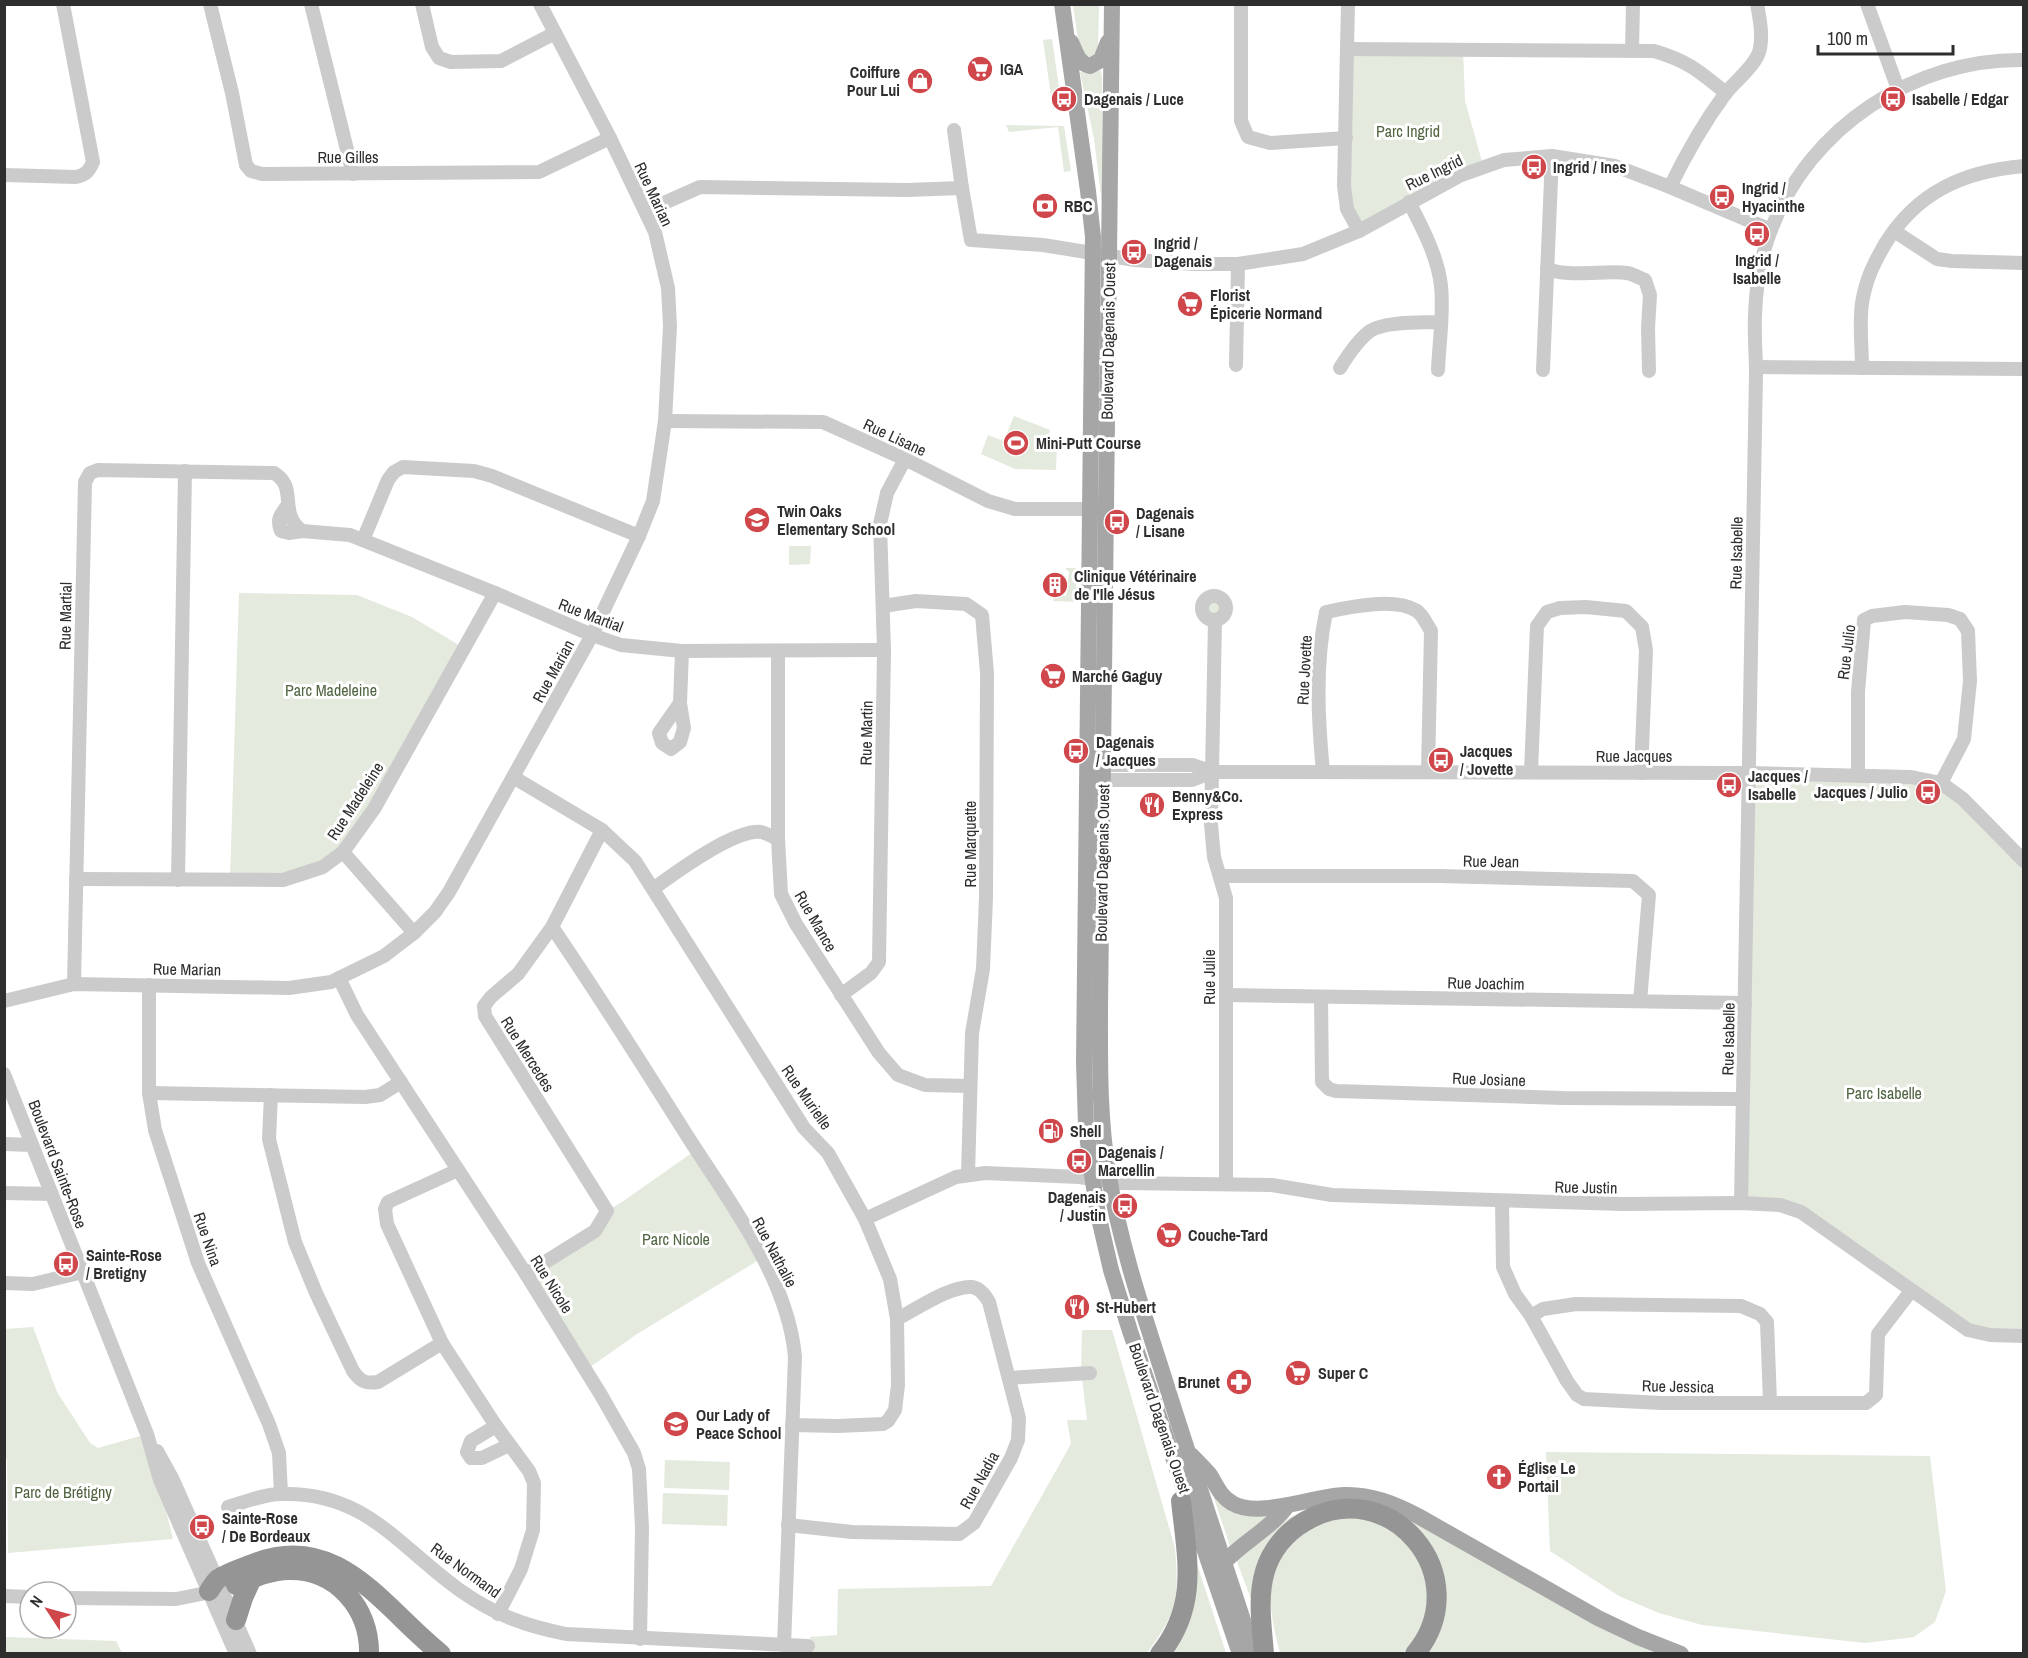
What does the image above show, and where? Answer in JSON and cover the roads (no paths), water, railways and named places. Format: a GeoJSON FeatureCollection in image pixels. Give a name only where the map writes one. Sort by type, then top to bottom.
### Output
{"type":"FeatureCollection","features":[{"type":"Feature","properties":{"kind":"highway"},"geometry":{"type":"LineString","coordinates":[[1160,1653],[1178,1626],[1187,1596],[1189,1569],[1181,1502]]}},
{"type":"Feature","properties":{"kind":"highway"},"geometry":{"type":"LineString","coordinates":[[1264,1653],[1262,1587],[1266,1569],[1274,1551],[1285,1536],[1306,1520],[1323,1512],[1349,1508],[1371,1512],[1398,1524],[1419,1543],[1429,1561],[1437,1590],[1436,1605],[1430,1629],[1415,1653]]}},
{"type":"Feature","properties":{"kind":"highway"},"geometry":{"type":"LineString","coordinates":[[216,1587],[263,1560],[279,1556],[302,1555],[330,1562],[362,1582],[441,1653]]}},
{"type":"Feature","properties":{"kind":"highway"},"geometry":{"type":"LineString","coordinates":[[216,1587],[275,1572],[297,1570],[318,1575],[332,1582],[349,1596],[362,1615],[368,1636],[369,1653]]}},
{"type":"Feature","properties":{"kind":"highway"},"geometry":{"type":"LineString","coordinates":[[236,1620],[252,1578]]}},
{"type":"Feature","properties":{"kind":"main road","name":"Boulevard Dagenais Ouest"},"geometry":{"type":"LineString","coordinates":[[1062,4],[1092,216],[1101,255]]}},
{"type":"Feature","properties":{"kind":"main road","name":"Boulevard Dagenais Ouest"},"geometry":{"type":"LineString","coordinates":[[1112,4],[1101,255],[1095,772],[1084,1079],[1086,1125],[1092,1179],[1103,1236],[1121,1304],[1178,1468],[1254,1653]]}},
{"type":"Feature","properties":{"kind":"main road"},"geometry":{"type":"LineString","coordinates":[[1065,25],[1078,59],[1090,66],[1101,60],[1111,33]]}},
{"type":"Feature","properties":{"kind":"main road","name":"Boulevard Dagenais Ouest"},"geometry":{"type":"LineString","coordinates":[[1095,772],[1100,1089],[1103,1136],[1110,1181],[1127,1262],[1186,1450],[1240,1653]]}},
{"type":"Feature","properties":{"kind":"main road"},"geometry":{"type":"LineString","coordinates":[[1186,1450],[1210,1476],[1223,1497],[1236,1506],[1252,1509],[1343,1495],[1367,1497],[1391,1503],[1598,1618],[1638,1637],[1681,1653]]}},
{"type":"Feature","properties":{"kind":"main road"},"geometry":{"type":"LineString","coordinates":[[1178,1468],[1181,1502]]}},
{"type":"Feature","properties":{"kind":"main road"},"geometry":{"type":"LineString","coordinates":[[1219,1568],[1235,1550],[1280,1517],[1288,1505]]}},
{"type":"Feature","properties":{"kind":"street"},"geometry":{"type":"LineString","coordinates":[[4,175],[76,177],[84,175],[93,162],[63,4]]}},
{"type":"Feature","properties":{"kind":"street","name":"Rue Gilles"},"geometry":{"type":"LineString","coordinates":[[210,4],[232,93],[246,165],[251,171],[262,174],[539,172],[610,138]]}},
{"type":"Feature","properties":{"kind":"street"},"geometry":{"type":"LineString","coordinates":[[311,4],[352,174]]}},
{"type":"Feature","properties":{"kind":"street"},"geometry":{"type":"LineString","coordinates":[[422,4],[432,47],[439,58],[451,62],[501,61],[555,33]]}},
{"type":"Feature","properties":{"kind":"street","name":"Rue Marian"},"geometry":{"type":"LineString","coordinates":[[4,1001],[74,984],[289,988],[331,982],[384,956],[414,933],[435,912],[449,892],[592,635],[653,501],[665,421],[670,326],[668,288],[655,232],[646,211],[540,4]]}},
{"type":"Feature","properties":{"kind":"street"},"geometry":{"type":"LineString","coordinates":[[1241,4],[1241,121],[1248,137],[1270,142],[1346,138]]}},
{"type":"Feature","properties":{"kind":"street"},"geometry":{"type":"LineString","coordinates":[[1348,4],[1344,186],[1347,209],[1359,231]]}},
{"type":"Feature","properties":{"kind":"street"},"geometry":{"type":"LineString","coordinates":[[1632,50],[1633,4]]}},
{"type":"Feature","properties":{"kind":"street"},"geometry":{"type":"LineString","coordinates":[[1670,187],[1693,141],[1726,93],[1751,66],[1758,54],[1761,41],[1757,4]]}},
{"type":"Feature","properties":{"kind":"street"},"geometry":{"type":"LineString","coordinates":[[1867,4],[1898,89]]}},
{"type":"Feature","properties":{"kind":"street"},"geometry":{"type":"LineString","coordinates":[[1348,48],[1654,51],[1676,57],[1690,64],[1726,93]]}},
{"type":"Feature","properties":{"kind":"street","name":"Rue Isabelle"},"geometry":{"type":"LineString","coordinates":[[1741,1203],[1756,367],[1755,314],[1760,271],[1771,230],[1796,181],[1823,146],[1852,118],[1898,89],[1930,75],[1965,65],[2024,60]]}},
{"type":"Feature","properties":{"kind":"street"},"geometry":{"type":"LineString","coordinates":[[646,211],[700,187],[907,190],[962,188],[954,130]]}},
{"type":"Feature","properties":{"kind":"street"},"geometry":{"type":"LineString","coordinates":[[1544,370],[1552,156]]}},
{"type":"Feature","properties":{"kind":"street","name":"Rue Ingrid"},"geometry":{"type":"LineString","coordinates":[[962,188],[971,240],[1037,245],[1171,263],[1238,264],[1303,254],[1359,231],[1459,176],[1504,160],[1552,156],[1615,166],[1771,230]]}},
{"type":"Feature","properties":{"kind":"street"},"geometry":{"type":"LineString","coordinates":[[1862,368],[1862,305],[1870,269],[1894,231],[1910,212],[1932,193],[1976,173],[2024,166]]}},
{"type":"Feature","properties":{"kind":"street"},"geometry":{"type":"LineString","coordinates":[[1409,202],[1435,259],[1441,285],[1438,370]]}},
{"type":"Feature","properties":{"kind":"street"},"geometry":{"type":"LineString","coordinates":[[1894,231],[1937,259],[2024,263]]}},
{"type":"Feature","properties":{"kind":"street"},"geometry":{"type":"LineString","coordinates":[[1236,365],[1238,264]]}},
{"type":"Feature","properties":{"kind":"street"},"geometry":{"type":"LineString","coordinates":[[1547,267],[1551,271],[1628,273],[1645,280],[1650,296],[1649,371]]}},
{"type":"Feature","properties":{"kind":"street"},"geometry":{"type":"LineString","coordinates":[[1340,368],[1348,355],[1371,331],[1389,325],[1441,322]]}},
{"type":"Feature","properties":{"kind":"street"},"geometry":{"type":"LineString","coordinates":[[1756,367],[2024,369]]}},
{"type":"Feature","properties":{"kind":"street","name":"Rue Lisane"},"geometry":{"type":"LineString","coordinates":[[665,421],[823,422],[905,459],[988,501],[1003,506],[1015,509],[1098,509]]}},
{"type":"Feature","properties":{"kind":"street","name":"Rue Martin"},"geometry":{"type":"LineString","coordinates":[[841,995],[871,973],[879,962],[884,650],[880,524],[887,493],[905,459]]}},
{"type":"Feature","properties":{"kind":"street"},"geometry":{"type":"LineString","coordinates":[[363,540],[388,480],[394,472],[403,468],[474,471],[639,536]]}},
{"type":"Feature","properties":{"kind":"street","name":"Rue Martial"},"geometry":{"type":"LineString","coordinates":[[74,984],[85,482],[90,472],[98,470],[274,473],[282,477],[286,484],[291,519],[294,525],[302,531],[350,535],[621,645],[682,651],[884,650]]}},
{"type":"Feature","properties":{"kind":"street"},"geometry":{"type":"LineString","coordinates":[[178,879],[185,471]]}},
{"type":"Feature","properties":{"kind":"street","name":"Rue Madeleine"},"geometry":{"type":"LineString","coordinates":[[76,879],[283,880],[323,867],[343,852],[374,809],[495,593]]}},
{"type":"Feature","properties":{"kind":"street","name":"Rue Marquette"},"geometry":{"type":"LineString","coordinates":[[884,606],[916,601],[966,604],[982,615],[987,674],[986,898],[983,969],[972,1033],[968,1174]]}},
{"type":"Feature","properties":{"kind":"street","name":"Rue Jovette"},"geometry":{"type":"LineString","coordinates":[[1323,772],[1318,718],[1320,652],[1326,612],[1358,606],[1384,605],[1408,607],[1419,612],[1431,631],[1428,772]]}},
{"type":"Feature","properties":{"kind":"street"},"geometry":{"type":"LineString","coordinates":[[1531,772],[1537,626],[1547,612],[1560,608],[1586,607],[1626,611],[1642,627],[1646,650],[1641,772]]}},
{"type":"Feature","properties":{"kind":"street","name":"Rue Julio"},"geometry":{"type":"LineString","coordinates":[[1857,776],[1858,692],[1864,620],[1872,616],[1905,612],[1948,615],[1960,619],[1968,631],[1970,681],[1964,739],[1941,783]]}},
{"type":"Feature","properties":{"kind":"street","name":"Rue Julie"},"geometry":{"type":"LineString","coordinates":[[1215,621],[1211,824],[1214,857],[1226,898],[1226,1184]]}},
{"type":"Feature","properties":{"kind":"street"},"geometry":{"type":"LineString","coordinates":[[680,703],[682,651]]}},
{"type":"Feature","properties":{"kind":"street","name":"Rue Mance"},"geometry":{"type":"LineString","coordinates":[[778,651],[778,839],[781,894],[796,924],[841,995],[879,1053],[898,1075],[925,1084],[970,1086]]}},
{"type":"Feature","properties":{"kind":"street","name":"Rue Jacques"},"geometry":{"type":"LineString","coordinates":[[1095,772],[1192,765],[1213,772],[1641,772],[1911,777],[1941,783],[1963,799],[2024,861]]}},
{"type":"Feature","properties":{"kind":"street","name":"Rue Murielle"},"geometry":{"type":"LineString","coordinates":[[513,777],[602,830],[635,861],[804,1128],[828,1153],[865,1219],[890,1279],[897,1319],[898,1385],[895,1410],[888,1421],[883,1424],[792,1425]]}},
{"type":"Feature","properties":{"kind":"street","name":"Rue Mercedes"},"geometry":{"type":"LineString","coordinates":[[526,1274],[595,1231],[607,1211],[485,1016],[484,1006],[518,974],[552,927],[602,830]]}},
{"type":"Feature","properties":{"kind":"street"},"geometry":{"type":"LineString","coordinates":[[653,889],[687,864],[734,838],[760,832],[778,839]]}},
{"type":"Feature","properties":{"kind":"street"},"geometry":{"type":"LineString","coordinates":[[343,852],[414,933]]}},
{"type":"Feature","properties":{"kind":"street","name":"Rue Jean"},"geometry":{"type":"LineString","coordinates":[[1220,876],[1439,876],[1633,881],[1649,895],[1640,1002]]}},
{"type":"Feature","properties":{"kind":"street","name":"Rue Nathalie"},"geometry":{"type":"LineString","coordinates":[[552,927],[591,983],[749,1234],[782,1299],[793,1335],[795,1357],[784,1645]]}},
{"type":"Feature","properties":{"kind":"street","name":"Rue Nicole"},"geometry":{"type":"LineString","coordinates":[[339,978],[357,1015],[526,1274],[634,1453],[639,1468],[642,1528],[640,1639]]}},
{"type":"Feature","properties":{"kind":"street","name":"Rue Nina"},"geometry":{"type":"LineString","coordinates":[[149,985],[149,1093],[155,1130],[198,1263],[269,1424],[279,1453],[281,1494]]}},
{"type":"Feature","properties":{"kind":"street","name":"Rue Joachim"},"geometry":{"type":"LineString","coordinates":[[1226,995],[1745,1003]]}},
{"type":"Feature","properties":{"kind":"street","name":"Rue Josiane"},"geometry":{"type":"LineString","coordinates":[[1321,997],[1322,1082],[1329,1089],[1336,1091],[1563,1098],[1743,1099]]}},
{"type":"Feature","properties":{"kind":"street","name":"Boulevard Sainte-Rose"},"geometry":{"type":"LineString","coordinates":[[4,1074],[147,1434],[173,1480],[216,1587],[236,1653]]}},
{"type":"Feature","properties":{"kind":"street"},"geometry":{"type":"LineString","coordinates":[[149,1093],[365,1097],[380,1095],[401,1082]]}},
{"type":"Feature","properties":{"kind":"street"},"geometry":{"type":"LineString","coordinates":[[271,1095],[269,1139],[295,1242],[352,1371],[360,1380],[369,1383],[378,1382],[442,1343]]}},
{"type":"Feature","properties":{"kind":"street"},"geometry":{"type":"LineString","coordinates":[[4,1144],[32,1145]]}},
{"type":"Feature","properties":{"kind":"street"},"geometry":{"type":"LineString","coordinates":[[458,1170],[387,1202],[384,1209],[387,1224],[442,1343],[496,1426],[529,1471],[534,1484],[533,1530],[521,1569],[498,1614]]}},
{"type":"Feature","properties":{"kind":"street"},"geometry":{"type":"LineString","coordinates":[[865,1219],[956,1177],[968,1174],[985,1173],[1110,1181]]}},
{"type":"Feature","properties":{"kind":"street","name":"Rue Justin"},"geometry":{"type":"LineString","coordinates":[[1110,1181],[1272,1185],[1332,1195],[1623,1204],[1780,1205],[1801,1212],[1968,1330],[1990,1335],[2024,1336]]}},
{"type":"Feature","properties":{"kind":"street"},"geometry":{"type":"LineString","coordinates":[[4,1193],[52,1194]]}},
{"type":"Feature","properties":{"kind":"street","name":"Rue Jessica"},"geometry":{"type":"LineString","coordinates":[[1502,1201],[1503,1267],[1515,1294],[1531,1317],[1567,1381],[1577,1395],[1584,1399],[1660,1404],[1866,1403],[1875,1395],[1878,1334],[1911,1291]]}},
{"type":"Feature","properties":{"kind":"street"},"geometry":{"type":"LineString","coordinates":[[4,1283],[33,1284],[83,1272]]}},
{"type":"Feature","properties":{"kind":"street","name":"Rue Nadia"},"geometry":{"type":"LineString","coordinates":[[788,1525],[852,1532],[959,1534],[974,1523],[1011,1458],[1018,1440],[1019,1418],[989,1302],[982,1292],[973,1287],[957,1288],[897,1319]]}},
{"type":"Feature","properties":{"kind":"street"},"geometry":{"type":"LineString","coordinates":[[1531,1317],[1543,1309],[1576,1304],[1741,1306],[1760,1314],[1767,1322],[1770,1402]]}},
{"type":"Feature","properties":{"kind":"street"},"geometry":{"type":"LineString","coordinates":[[1009,1378],[1090,1373]]}},
{"type":"Feature","properties":{"kind":"street"},"geometry":{"type":"LineString","coordinates":[[496,1426],[471,1441],[467,1452],[471,1458],[482,1458],[509,1444]]}},
{"type":"Feature","properties":{"kind":"street","name":"Rue Normand"},"geometry":{"type":"LineString","coordinates":[[228,1508],[281,1494],[313,1496],[348,1505],[377,1522],[461,1591],[498,1614],[528,1626],[566,1634],[808,1646]]}},
{"type":"Feature","properties":{"kind":"street"},"geometry":{"type":"LineString","coordinates":[[78,1598],[166,1600],[191,1598],[216,1587]]}},
{"type":"Feature","properties":{"kind":"street","name":"Boulevard Sainte-Rose"},"geometry":{"type":"LineString","coordinates":[[216,1587],[236,1620],[250,1653]]}},
{"type":"Feature","properties":{"kind":"place","name":"IGA"},"geometry":{"type":"Point","coordinates":[980,69]}},
{"type":"Feature","properties":{"kind":"place","name":"Coiffure Pour Lui"},"geometry":{"type":"Point","coordinates":[920,81]}},
{"type":"Feature","properties":{"kind":"place","name":"Dagenais / Luce"},"geometry":{"type":"Point","coordinates":[1064,99]}},
{"type":"Feature","properties":{"kind":"place","name":"Isabelle / Edgar"},"geometry":{"type":"Point","coordinates":[1893,99]}},
{"type":"Feature","properties":{"kind":"place","name":"Ingrid / Ines"},"geometry":{"type":"Point","coordinates":[1534,167]}},
{"type":"Feature","properties":{"kind":"place","name":"Ingrid / Hyacinthe"},"geometry":{"type":"Point","coordinates":[1722,197]}},
{"type":"Feature","properties":{"kind":"place","name":"RBC"},"geometry":{"type":"Point","coordinates":[1045,206]}},
{"type":"Feature","properties":{"kind":"place","name":"Ingrid / Isabelle"},"geometry":{"type":"Point","coordinates":[1757,234]}},
{"type":"Feature","properties":{"kind":"place","name":"Ingrid / Dagenais"},"geometry":{"type":"Point","coordinates":[1134,252]}},
{"type":"Feature","properties":{"kind":"place","name":"Florist Épicerie Normand"},"geometry":{"type":"Point","coordinates":[1190,304]}},
{"type":"Feature","properties":{"kind":"place","name":"Mini-Putt Course"},"geometry":{"type":"Point","coordinates":[1016,443]}},
{"type":"Feature","properties":{"kind":"place","name":"Twin Oaks Elementary School"},"geometry":{"type":"Point","coordinates":[757,520]}},
{"type":"Feature","properties":{"kind":"place","name":"Dagenais / Lisane"},"geometry":{"type":"Point","coordinates":[1117,522]}},
{"type":"Feature","properties":{"kind":"place","name":"Clinique Vétérinaire de I'Ile Jésus"},"geometry":{"type":"Point","coordinates":[1055,585]}},
{"type":"Feature","properties":{"kind":"place","name":"Marché Gaguy"},"geometry":{"type":"Point","coordinates":[1053,676]}},
{"type":"Feature","properties":{"kind":"place","name":"Dagenais / Jacques"},"geometry":{"type":"Point","coordinates":[1076,751]}},
{"type":"Feature","properties":{"kind":"place","name":"Jacques / Jovette"},"geometry":{"type":"Point","coordinates":[1441,760]}},
{"type":"Feature","properties":{"kind":"place","name":"Jacques / Isabelle"},"geometry":{"type":"Point","coordinates":[1729,785]}},
{"type":"Feature","properties":{"kind":"place","name":"Jacques / Julio"},"geometry":{"type":"Point","coordinates":[1928,792]}},
{"type":"Feature","properties":{"kind":"place","name":"Benny&Co. Express"},"geometry":{"type":"Point","coordinates":[1152,805]}},
{"type":"Feature","properties":{"kind":"place","name":"Shell"},"geometry":{"type":"Point","coordinates":[1051,1131]}},
{"type":"Feature","properties":{"kind":"place","name":"Dagenais / Marcellin"},"geometry":{"type":"Point","coordinates":[1079,1161]}},
{"type":"Feature","properties":{"kind":"place","name":"Dagenais / Justin"},"geometry":{"type":"Point","coordinates":[1125,1206]}},
{"type":"Feature","properties":{"kind":"place","name":"Couche-Tard"},"geometry":{"type":"Point","coordinates":[1169,1235]}},
{"type":"Feature","properties":{"kind":"place","name":"Sainte-Rose / Bretigny"},"geometry":{"type":"Point","coordinates":[66,1264]}},
{"type":"Feature","properties":{"kind":"place","name":"St-Hubert"},"geometry":{"type":"Point","coordinates":[1077,1307]}},
{"type":"Feature","properties":{"kind":"place","name":"Super C"},"geometry":{"type":"Point","coordinates":[1298,1373]}},
{"type":"Feature","properties":{"kind":"place","name":"Brunet"},"geometry":{"type":"Point","coordinates":[1239,1382]}},
{"type":"Feature","properties":{"kind":"place","name":"Our Lady of Peace School"},"geometry":{"type":"Point","coordinates":[676,1424]}},
{"type":"Feature","properties":{"kind":"place","name":"Église Le Portail"},"geometry":{"type":"Point","coordinates":[1499,1477]}},
{"type":"Feature","properties":{"kind":"place","name":"Sainte-Rose / De Bordeaux"},"geometry":{"type":"Point","coordinates":[202,1527]}},
{"type":"Feature","properties":{"kind":"park label","name":"Parc Ingrid"},"geometry":{"type":"Point","coordinates":[1408,131]}},
{"type":"Feature","properties":{"kind":"park label","name":"Parc Madeleine"},"geometry":{"type":"Point","coordinates":[331,690]}},
{"type":"Feature","properties":{"kind":"park label","name":"Parc Isabelle"},"geometry":{"type":"Point","coordinates":[1884,1093]}},
{"type":"Feature","properties":{"kind":"park label","name":"Parc Nicole"},"geometry":{"type":"Point","coordinates":[676,1239]}},
{"type":"Feature","properties":{"kind":"park label","name":"Parc de Brétigny"},"geometry":{"type":"Point","coordinates":[63,1492]}}]}
